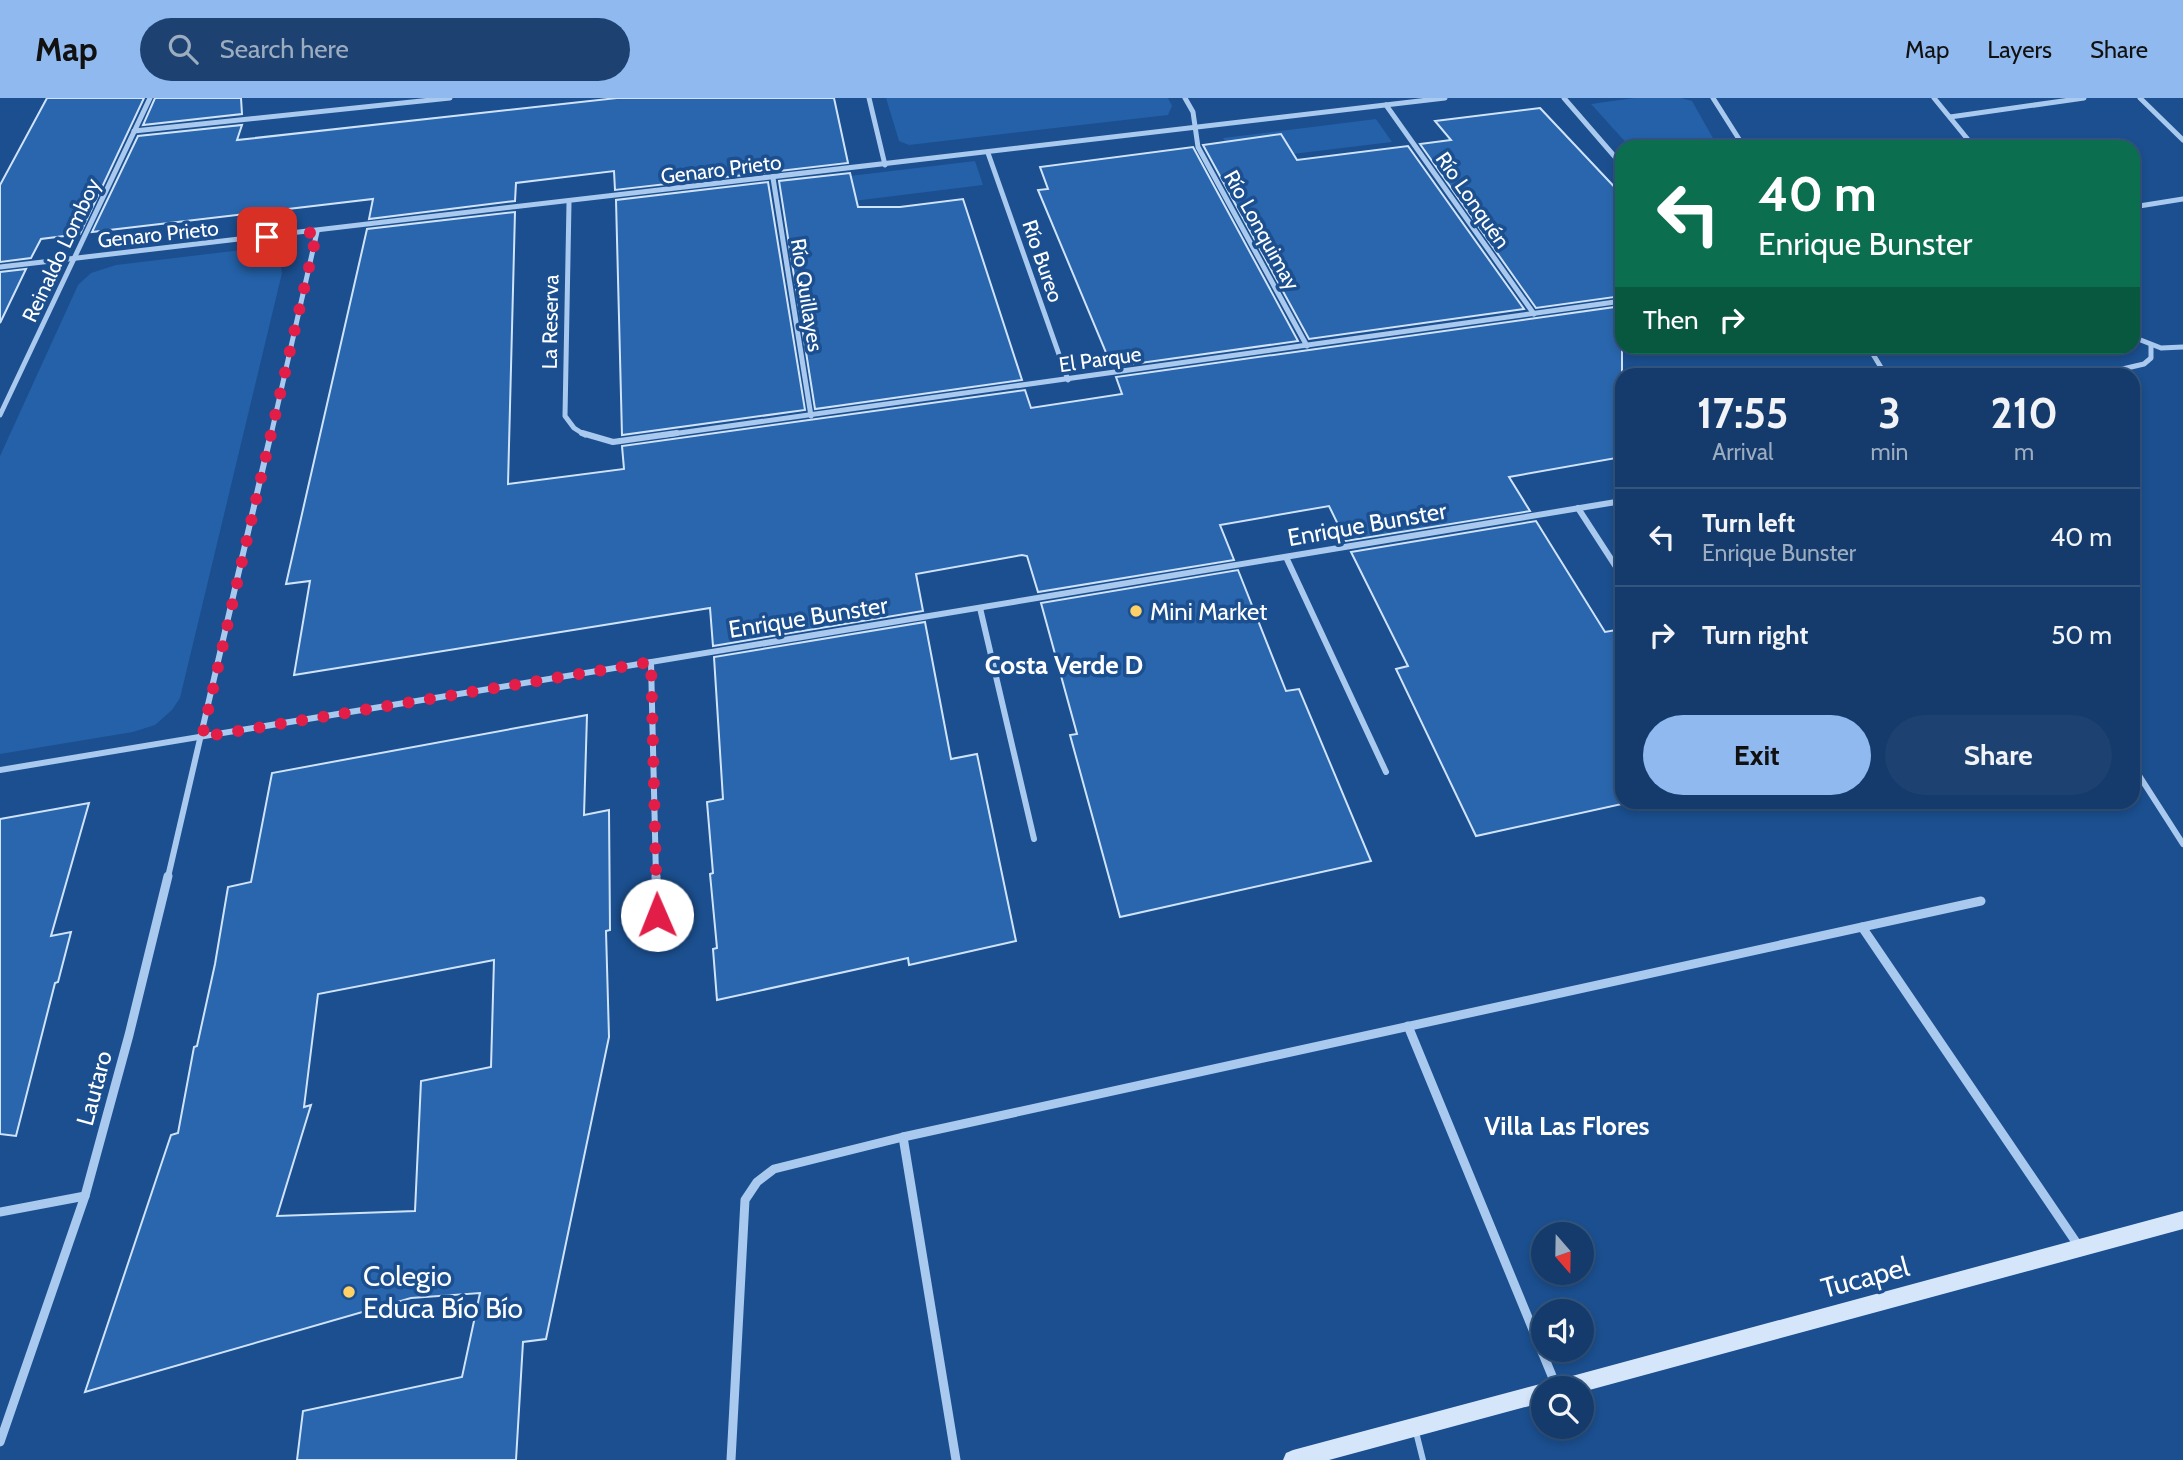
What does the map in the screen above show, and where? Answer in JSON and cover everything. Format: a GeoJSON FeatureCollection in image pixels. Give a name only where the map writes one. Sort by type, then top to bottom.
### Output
{"type":"FeatureCollection","features":[{"type":"Feature","properties":{"kind":"main road","name":"Tucapel"},"geometry":{"type":"LineString","coordinates":[[1594,1379],[2183,1220]]}},
{"type":"Feature","properties":{"kind":"main road"},"geometry":{"type":"LineString","coordinates":[[1293,1460],[1531,1395]]}},
{"type":"Feature","properties":{"kind":"street","name":"Reinaldo Lomboy"},"geometry":{"type":"LineString","coordinates":[[0,415],[150,98]]}},
{"type":"Feature","properties":{"kind":"street"},"geometry":{"type":"LineString","coordinates":[[134,131],[450,98]]}},
{"type":"Feature","properties":{"kind":"street"},"geometry":{"type":"LineString","coordinates":[[869,98],[885,165]]}},
{"type":"Feature","properties":{"kind":"street","name":"Río Lonquimay"},"geometry":{"type":"LineString","coordinates":[[1185,98],[1193,112],[1198,147],[1307,346]]}},
{"type":"Feature","properties":{"kind":"street","name":"Genaro Prieto"},"geometry":{"type":"LineString","coordinates":[[0,267],[569,203],[1445,98]]}},
{"type":"Feature","properties":{"kind":"street"},"geometry":{"type":"LineString","coordinates":[[1564,98],[1615,156]]}},
{"type":"Feature","properties":{"kind":"street"},"geometry":{"type":"LineString","coordinates":[[1713,98],[1740,140]]}},
{"type":"Feature","properties":{"kind":"street"},"geometry":{"type":"LineString","coordinates":[[1934,98],[1968,140]]}},
{"type":"Feature","properties":{"kind":"street"},"geometry":{"type":"LineString","coordinates":[[1950,117],[2084,98]]}},
{"type":"Feature","properties":{"kind":"street"},"geometry":{"type":"LineString","coordinates":[[2140,98],[2183,140]]}},
{"type":"Feature","properties":{"kind":"street","name":"Río Lonquén"},"geometry":{"type":"LineString","coordinates":[[1386,105],[1534,314]]}},
{"type":"Feature","properties":{"kind":"street","name":"Río Bureo"},"geometry":{"type":"LineString","coordinates":[[988,153],[1068,380]]}},
{"type":"Feature","properties":{"kind":"street","name":"Río Quillayes"},"geometry":{"type":"LineString","coordinates":[[773,178],[811,416]]}},
{"type":"Feature","properties":{"kind":"street"},"geometry":{"type":"LineString","coordinates":[[2140,206],[2183,199]]}},
{"type":"Feature","properties":{"kind":"street","name":"La Reserva"},"geometry":{"type":"LineString","coordinates":[[569,203],[564,404],[565,416],[571,427],[583,435]]}},
{"type":"Feature","properties":{"kind":"street","name":"Lautaro"},"geometry":{"type":"LineString","coordinates":[[0,1442],[85,1196],[129,1035],[202,737],[317,232]]}},
{"type":"Feature","properties":{"kind":"street","name":"El Parque"},"geometry":{"type":"LineString","coordinates":[[583,435],[613,442],[631,441],[1615,302]]}},
{"type":"Feature","properties":{"kind":"street"},"geometry":{"type":"LineString","coordinates":[[2140,340],[2151,346],[2170,349],[2183,347]]}},
{"type":"Feature","properties":{"kind":"street"},"geometry":{"type":"LineString","coordinates":[[2127,368],[2144,364],[2151,358],[2151,346]]}},
{"type":"Feature","properties":{"kind":"street","name":"Enrique Bunster"},"geometry":{"type":"LineString","coordinates":[[0,770],[1615,502]]}},
{"type":"Feature","properties":{"kind":"street"},"geometry":{"type":"LineString","coordinates":[[1578,508],[1615,565]]}},
{"type":"Feature","properties":{"kind":"street"},"geometry":{"type":"LineString","coordinates":[[1286,557],[1386,772]]}},
{"type":"Feature","properties":{"kind":"street"},"geometry":{"type":"LineString","coordinates":[[980,608],[1034,839]]}},
{"type":"Feature","properties":{"kind":"street"},"geometry":{"type":"LineString","coordinates":[[651,662],[657,915]]}},
{"type":"Feature","properties":{"kind":"street"},"geometry":{"type":"LineString","coordinates":[[2140,777],[2183,844]]}},
{"type":"Feature","properties":{"kind":"street"},"geometry":{"type":"LineString","coordinates":[[731,1460],[745,1200],[757,1182],[774,1168],[903,1137],[1981,901]]}},
{"type":"Feature","properties":{"kind":"street"},"geometry":{"type":"LineString","coordinates":[[1862,927],[2080,1248]]}},
{"type":"Feature","properties":{"kind":"street"},"geometry":{"type":"LineString","coordinates":[[1408,1026],[1554,1376]]}},
{"type":"Feature","properties":{"kind":"street"},"geometry":{"type":"LineString","coordinates":[[903,1137],[956,1460]]}},
{"type":"Feature","properties":{"kind":"street"},"geometry":{"type":"LineString","coordinates":[[0,1212],[85,1196]]}},
{"type":"Feature","properties":{"kind":"lane"},"geometry":{"type":"LineString","coordinates":[[1415,1426],[1423,1460]]}},
{"type":"Feature","properties":{"kind":"shaded area"},"geometry":{"type":"Polygon","coordinates":[[[886,98],[1168,98],[1172,106],[1168,115],[909,145],[899,141],[886,98]]]}},
{"type":"Feature","properties":{"kind":"shaded area"},"geometry":{"type":"Polygon","coordinates":[[[1634,98],[1681,98],[1692,101],[1714,140],[1624,140],[1591,104],[1634,98]]]}},
{"type":"Feature","properties":{"kind":"shaded area"},"geometry":{"type":"Polygon","coordinates":[[[1376,119],[1392,142],[1236,161],[1223,138],[1376,119]]]}},
{"type":"Feature","properties":{"kind":"shaded area"},"geometry":{"type":"Polygon","coordinates":[[[975,161],[983,185],[813,206],[808,181],[975,161]]]}},
{"type":"Feature","properties":{"kind":"shaded area"},"geometry":{"type":"Polygon","coordinates":[[[258,248],[279,254],[282,273],[180,698],[172,710],[155,725],[133,732],[0,754],[0,456],[78,285],[91,273],[116,265],[258,248]]]}},
{"type":"Feature","properties":{"kind":"building"},"geometry":{"type":"Polygon","coordinates":[[[47,98],[144,98],[80,234],[41,239],[31,258],[0,262],[0,185],[47,98]]]}},
{"type":"Feature","properties":{"kind":"building"},"geometry":{"type":"Polygon","coordinates":[[[155,98],[241,98],[242,114],[143,125],[155,98]]]}},
{"type":"Feature","properties":{"kind":"building"},"geometry":{"type":"Polygon","coordinates":[[[617,98],[834,98],[848,163],[615,190],[614,171],[516,183],[515,201],[369,219],[373,199],[92,232],[138,136],[242,125],[237,140],[617,98]]]}},
{"type":"Feature","properties":{"kind":"building"},"geometry":{"type":"Polygon","coordinates":[[[1540,108],[1615,188],[1615,297],[1536,308],[1420,144],[1451,140],[1435,121],[1540,108]]]}},
{"type":"Feature","properties":{"kind":"building"},"geometry":{"type":"Polygon","coordinates":[[[1281,134],[1297,160],[1408,146],[1524,309],[1309,339],[1203,145],[1281,134]]]}},
{"type":"Feature","properties":{"kind":"building"},"geometry":{"type":"Polygon","coordinates":[[[1193,147],[1298,341],[1112,367],[1038,190],[1048,189],[1040,167],[1193,147]]]}},
{"type":"Feature","properties":{"kind":"building"},"geometry":{"type":"Polygon","coordinates":[[[850,173],[858,207],[900,207],[963,199],[1022,380],[815,409],[779,181],[850,173]]]}},
{"type":"Feature","properties":{"kind":"building"},"geometry":{"type":"Polygon","coordinates":[[[768,182],[805,410],[622,435],[616,200],[768,182]]]}},
{"type":"Feature","properties":{"kind":"building"},"geometry":{"type":"Polygon","coordinates":[[[515,212],[508,484],[624,469],[622,446],[1025,390],[1031,408],[1122,394],[1116,377],[1615,307],[1615,354],[1622,354],[1622,368],[1615,368],[1615,458],[1509,477],[1530,511],[1346,541],[1329,506],[1220,525],[1234,560],[1038,592],[1027,556],[1022,555],[916,574],[923,611],[713,646],[710,608],[294,675],[310,581],[286,584],[367,229],[515,212]]]}},
{"type":"Feature","properties":{"kind":"building"},"geometry":{"type":"Polygon","coordinates":[[[26,269],[0,323],[0,272],[26,269]]]}},
{"type":"Feature","properties":{"kind":"building"},"geometry":{"type":"Polygon","coordinates":[[[1536,521],[1605,632],[1615,630],[1615,806],[1476,836],[1396,669],[1408,666],[1351,552],[1536,521]]]}},
{"type":"Feature","properties":{"kind":"building"},"geometry":{"type":"Polygon","coordinates":[[[1238,570],[1286,691],[1299,689],[1371,861],[1120,917],[1070,735],[1077,734],[1041,603],[1238,570]]]}},
{"type":"Feature","properties":{"kind":"building"},"geometry":{"type":"Polygon","coordinates":[[[925,622],[951,759],[977,754],[1016,941],[909,965],[908,958],[717,1000],[713,949],[717,948],[707,802],[723,799],[714,657],[925,622]]]}},
{"type":"Feature","properties":{"kind":"building"},"geometry":{"type":"Polygon","coordinates":[[[587,715],[584,815],[609,810],[610,930],[606,931],[609,1037],[546,1339],[523,1342],[516,1460],[297,1460],[303,1411],[462,1377],[480,1293],[411,1298],[85,1392],[171,1135],[178,1133],[194,1047],[197,1046],[215,964],[228,887],[251,882],[272,773],[587,715]],[[494,960],[318,994],[304,1107],[311,1105],[277,1216],[415,1211],[421,1081],[491,1067],[494,960]]]}},
{"type":"Feature","properties":{"kind":"building"},"geometry":{"type":"Polygon","coordinates":[[[89,803],[51,936],[71,932],[58,982],[55,983],[16,1136],[0,1134],[0,819],[89,803]]]}},
{"type":"Feature","properties":{"kind":"place","name":"Mini Market"},"geometry":{"type":"Point","coordinates":[1136,611]}},
{"type":"Feature","properties":{"kind":"place","name":"Colegio Educa Bío Bío"},"geometry":{"type":"Point","coordinates":[349,1292]}},
{"type":"Feature","properties":{"kind":"district","name":"Costa Verde D"},"geometry":{"type":"Point","coordinates":[1064,665]}},
{"type":"Feature","properties":{"kind":"district","name":"Villa Las Flores"},"geometry":{"type":"Point","coordinates":[1567,1126]}},
{"type":"Feature","properties":{"kind":"route"},"geometry":{"type":"LineString","coordinates":[[267,237],[317,232],[202,737],[651,662],[657,915]]}}]}
